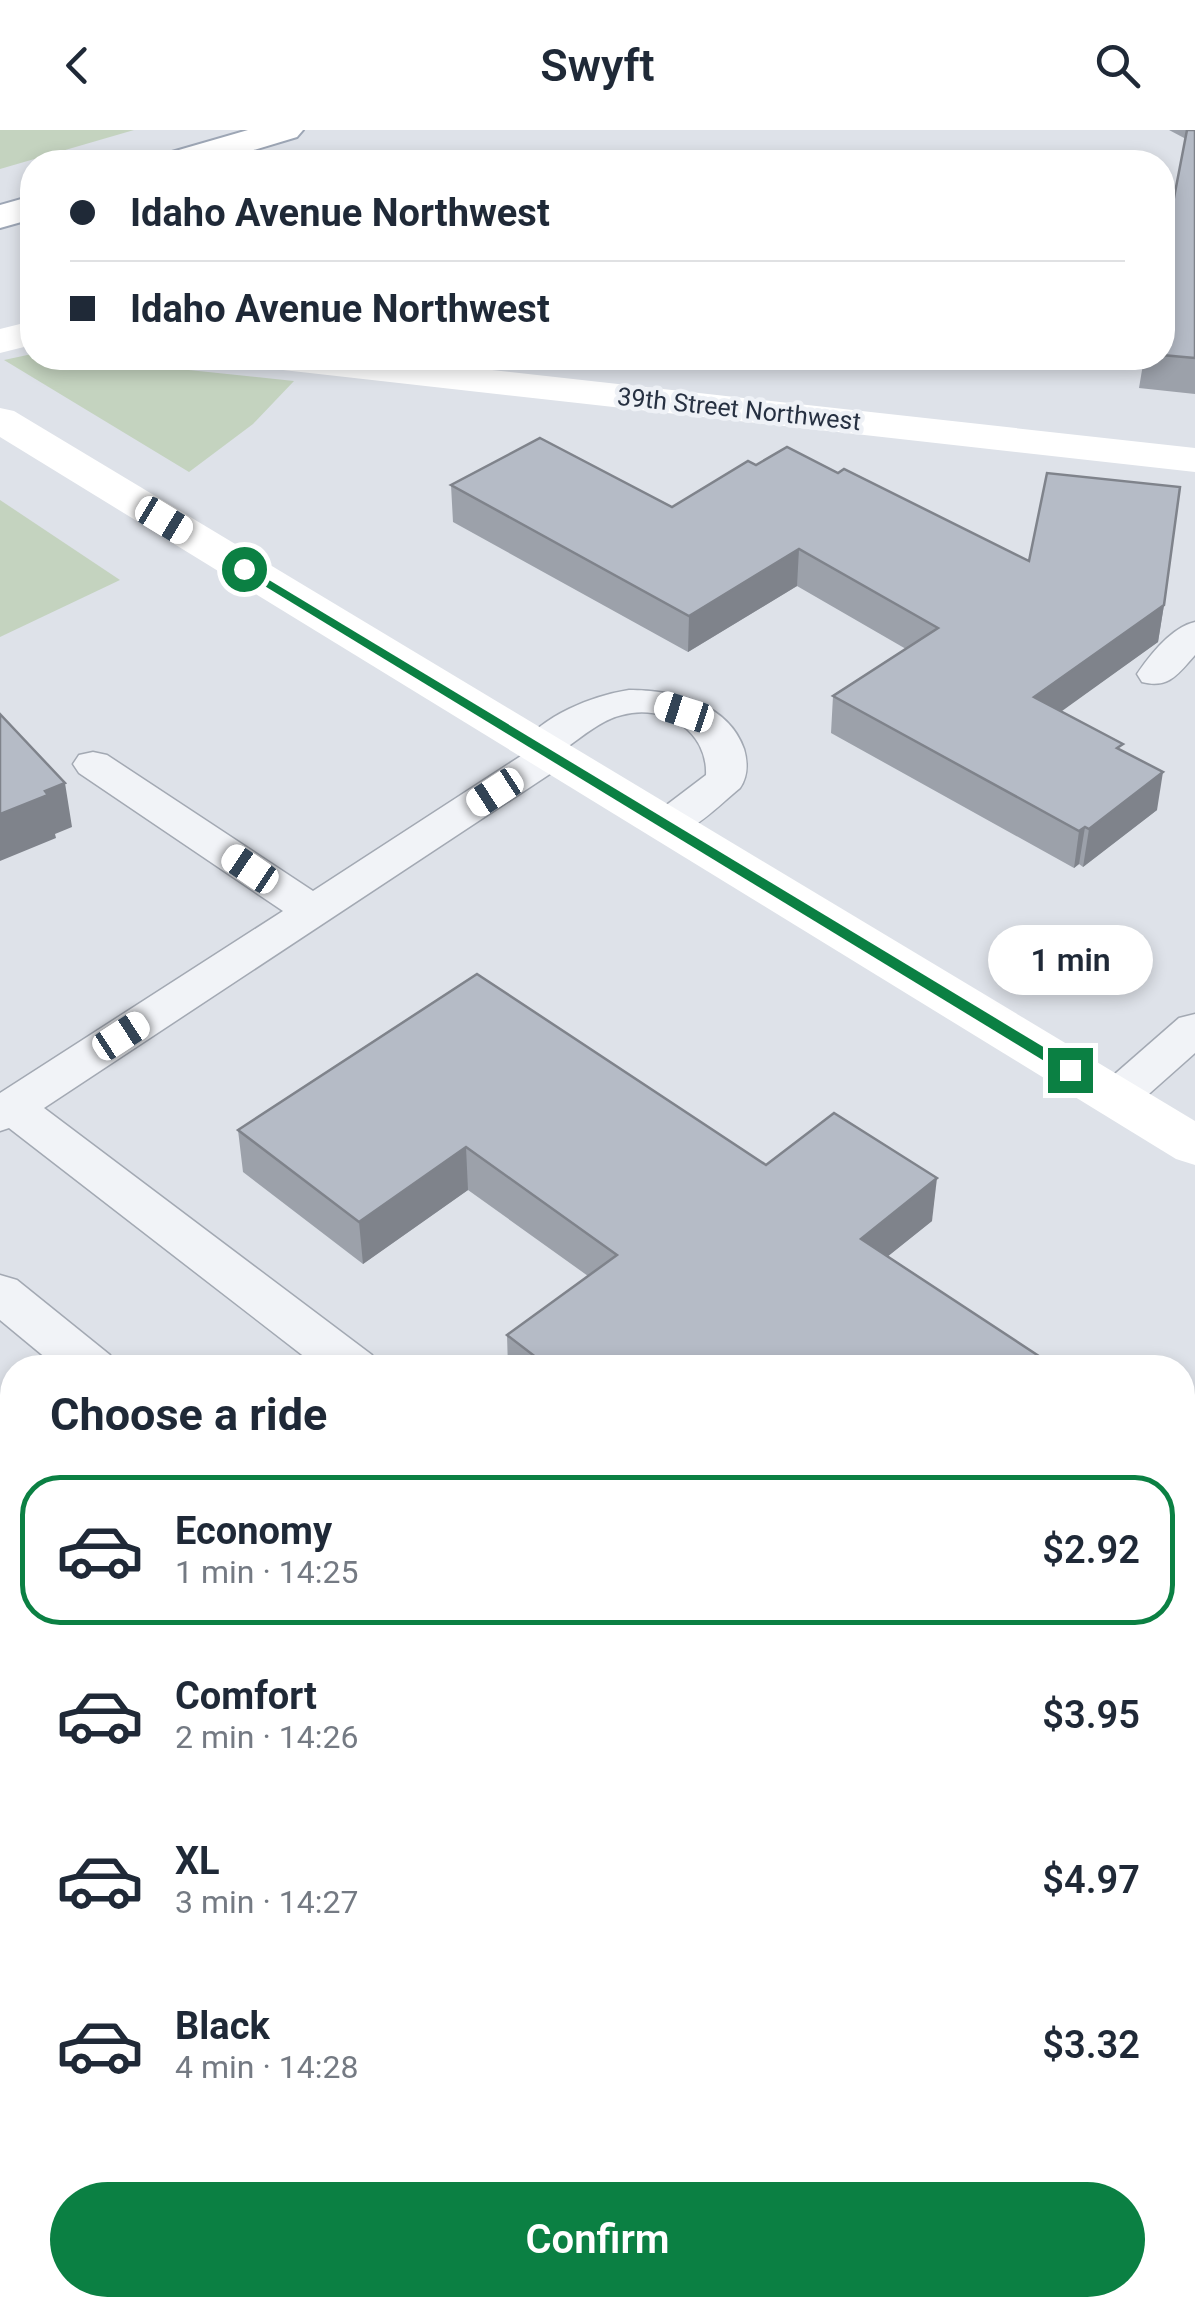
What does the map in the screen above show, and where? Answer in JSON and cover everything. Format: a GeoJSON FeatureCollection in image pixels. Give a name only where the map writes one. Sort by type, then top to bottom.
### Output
{"type":"FeatureCollection","features":[{"type":"Feature","properties":{"kind":"street"},"geometry":{"type":"LineString","coordinates":[[218,150],[285,130]]}},
{"type":"Feature","properties":{"kind":"street","name":"39th Street Northwest"},"geometry":{"type":"LineString","coordinates":[[390,370],[1195,460]]}},
{"type":"Feature","properties":{"kind":"street"},"geometry":{"type":"LineString","coordinates":[[0,420],[1195,1146]]}},
{"type":"Feature","properties":{"kind":"lane"},"geometry":{"type":"LineString","coordinates":[[1156,674],[1195,633]]}},
{"type":"Feature","properties":{"kind":"lane"},"geometry":{"type":"LineString","coordinates":[[336,1355],[6,1111],[313,911],[546,752],[586,716],[618,702],[664,706],[707,722],[726,754],[726,778],[667,825]]}},
{"type":"Feature","properties":{"kind":"lane"},"geometry":{"type":"LineString","coordinates":[[92,764],[313,911]]}},
{"type":"Feature","properties":{"kind":"lane"},"geometry":{"type":"LineString","coordinates":[[1116,1098],[1195,1029]]}},
{"type":"Feature","properties":{"kind":"lane"},"geometry":{"type":"LineString","coordinates":[[0,1293],[76,1355]]}},
{"type":"Feature","properties":{"kind":"green space"},"geometry":{"type":"Polygon","coordinates":[[[0,130],[134,130],[65,150],[20,150],[20,163],[0,169],[0,130]]]}},
{"type":"Feature","properties":{"kind":"green space"},"geometry":{"type":"Polygon","coordinates":[[[20,357],[20,370],[4,360],[20,357]]]}},
{"type":"Feature","properties":{"kind":"green space"},"geometry":{"type":"Polygon","coordinates":[[[21,370],[189,370],[294,381],[253,424],[189,472],[21,370]]]}},
{"type":"Feature","properties":{"kind":"green space"},"geometry":{"type":"Polygon","coordinates":[[[0,500],[120,580],[0,637],[0,500]]]}},
{"type":"Feature","properties":{"kind":"building"},"geometry":{"type":"Polygon","coordinates":[[[1187,130],[1195,130],[1195,358],[1175,356],[1175,192],[1187,130]]]}},
{"type":"Feature","properties":{"kind":"building"},"geometry":{"type":"Polygon","coordinates":[[[540,438],[672,507],[748,461],[756,465],[787,447],[838,473],[844,469],[1029,561],[1047,473],[1180,487],[1164,605],[1034,697],[1123,744],[1117,748],[1163,772],[1089,829],[1079,831],[833,696],[938,628],[799,549],[689,616],[451,485],[540,438]]]}},
{"type":"Feature","properties":{"kind":"building"},"geometry":{"type":"Polygon","coordinates":[[[0,714],[65,783],[45,791],[48,795],[0,814],[0,714]]]}},
{"type":"Feature","properties":{"kind":"building"},"geometry":{"type":"Polygon","coordinates":[[[477,974],[766,1165],[834,1113],[937,1178],[861,1239],[1037,1355],[533,1355],[507,1335],[617,1255],[466,1147],[359,1222],[238,1130],[477,974]]]}},
{"type":"Feature","properties":{"kind":"route"},"geometry":{"type":"LineString","coordinates":[[244,569],[1070,1070]]}}]}
